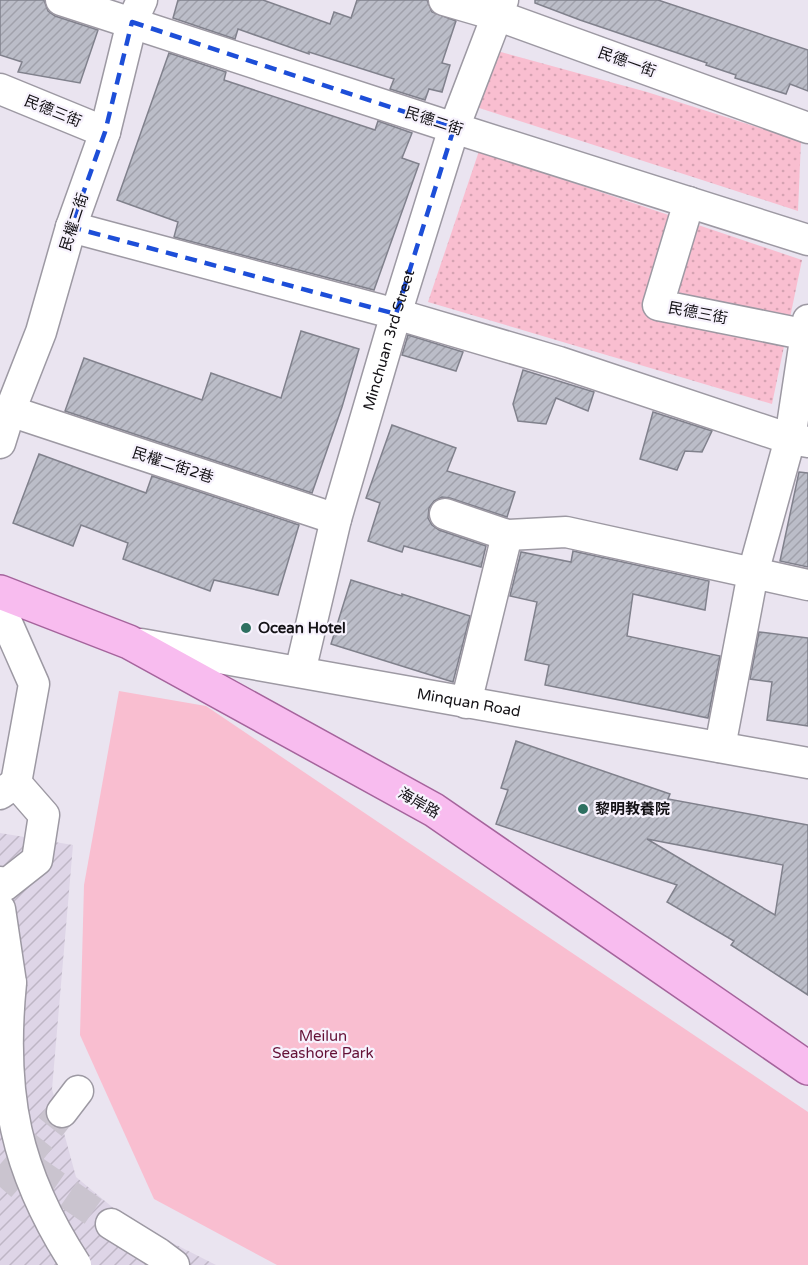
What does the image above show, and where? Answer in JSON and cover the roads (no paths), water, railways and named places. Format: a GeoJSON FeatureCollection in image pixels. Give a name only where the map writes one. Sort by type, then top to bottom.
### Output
{"type":"FeatureCollection","features":[{"type":"Feature","properties":{"kind":"main road","name":"海岸路"},"geometry":{"type":"LineString","coordinates":[[0,592],[129,642],[434,810],[808,1068]]}},
{"type":"Feature","properties":{"kind":"street","name":"民德二街"},"geometry":{"type":"LineString","coordinates":[[61,0],[137,11],[454,128],[808,240]]}},
{"type":"Feature","properties":{"kind":"street","name":"民德一街"},"geometry":{"type":"LineString","coordinates":[[444,0],[501,8],[808,128]]}},
{"type":"Feature","properties":{"kind":"street","name":"Minchuan 3rd Street"},"geometry":{"type":"LineString","coordinates":[[300,672],[336,519],[396,314],[454,128],[501,8]]}},
{"type":"Feature","properties":{"kind":"street","name":"民權二街"},"geometry":{"type":"LineString","coordinates":[[0,443],[41,332],[71,227],[105,132],[137,11]]}},
{"type":"Feature","properties":{"kind":"street","name":"民德三街"},"geometry":{"type":"LineString","coordinates":[[0,89],[105,132]]}},
{"type":"Feature","properties":{"kind":"street","name":"民德三街"},"geometry":{"type":"LineString","coordinates":[[688,202],[658,305],[807,330]]}},
{"type":"Feature","properties":{"kind":"street"},"geometry":{"type":"LineString","coordinates":[[71,227],[396,314],[559,362],[799,441]]}},
{"type":"Feature","properties":{"kind":"street"},"geometry":{"type":"LineString","coordinates":[[720,747],[753,573],[799,441],[807,330]]}},
{"type":"Feature","properties":{"kind":"street","name":"民權二街2巷"},"geometry":{"type":"LineString","coordinates":[[10,411],[336,519]]}},
{"type":"Feature","properties":{"kind":"street"},"geometry":{"type":"LineString","coordinates":[[445,514],[507,535],[566,532],[808,585]]}},
{"type":"Feature","properties":{"kind":"street"},"geometry":{"type":"LineString","coordinates":[[466,703],[507,535]]}},
{"type":"Feature","properties":{"kind":"street"},"geometry":{"type":"LineString","coordinates":[[0,607],[34,684],[8,789],[44,815],[37,860],[1,897],[11,983],[6,1020],[5,1058],[8,1094],[15,1132],[25,1167],[39,1202],[76,1265]]}},
{"type":"Feature","properties":{"kind":"street","name":"Minquan Road"},"geometry":{"type":"LineString","coordinates":[[129,642],[808,763]]}},
{"type":"Feature","properties":{"kind":"street"},"geometry":{"type":"LineString","coordinates":[[111,1224],[174,1265]]}},
{"type":"Feature","properties":{"kind":"tunnel"},"geometry":{"type":"LineString","coordinates":[[22,1162],[62,1112]]}},
{"type":"Feature","properties":{"kind":"tunnel"},"geometry":{"type":"LineString","coordinates":[[0,1187],[22,1162],[111,1224]]}},
{"type":"Feature","properties":{"kind":"place","name":"Ocean Hotel"},"geometry":{"type":"Point","coordinates":[246,628]}},
{"type":"Feature","properties":{"kind":"place","name":"黎明教養院"},"geometry":{"type":"Point","coordinates":[583,809]}},
{"type":"Feature","properties":{"kind":"park label","name":"Meilun Seashore Park"},"geometry":{"type":"Point","coordinates":[323,1044]}}]}
